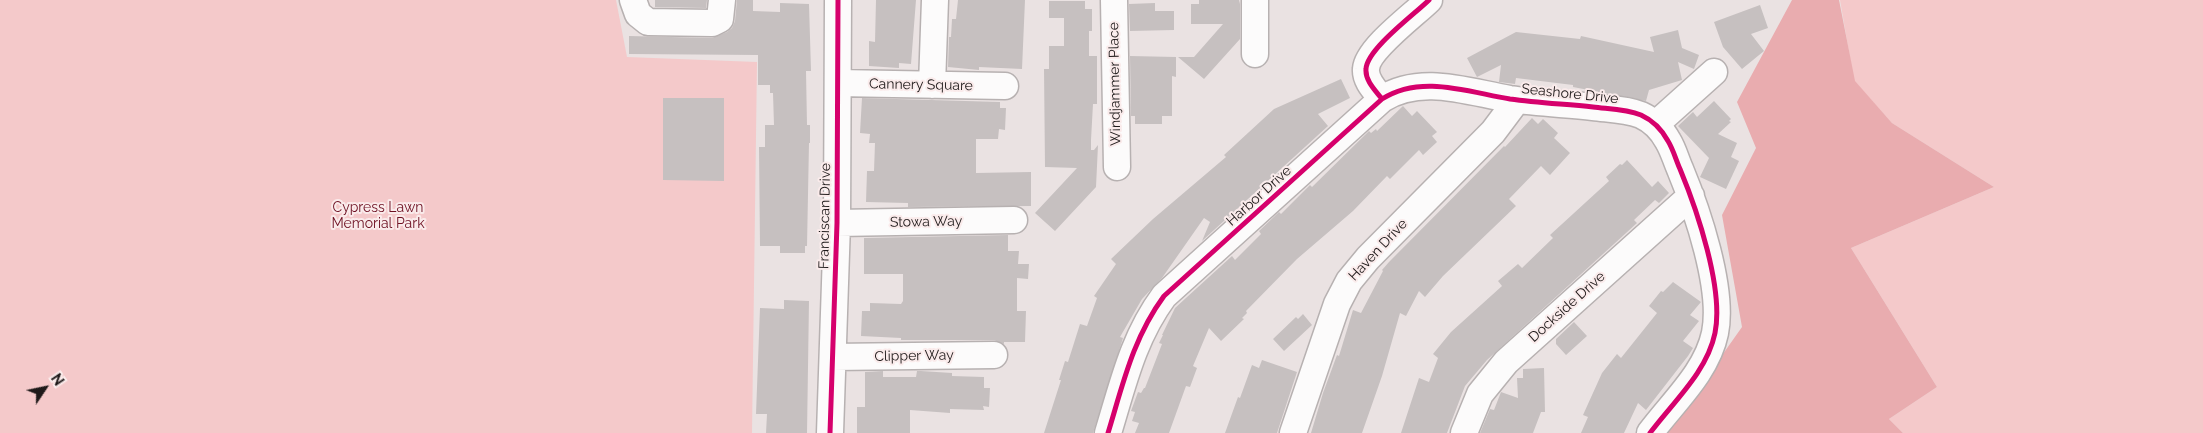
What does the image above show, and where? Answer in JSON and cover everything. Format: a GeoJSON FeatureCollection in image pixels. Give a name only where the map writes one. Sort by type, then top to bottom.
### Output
{"type":"FeatureCollection","features":[{"type":"Feature","properties":{"kind":"street"},"geometry":{"type":"LineString","coordinates":[[633,0],[638,14],[648,22],[712,23],[720,19],[722,0]]}},
{"type":"Feature","properties":{"kind":"street","name":"Franciscan Drive"},"geometry":{"type":"LineString","coordinates":[[830,433],[837,223],[838,0]]}},
{"type":"Feature","properties":{"kind":"street"},"geometry":{"type":"LineString","coordinates":[[932,85],[935,0]]}},
{"type":"Feature","properties":{"kind":"street","name":"Windjammer Place"},"geometry":{"type":"LineString","coordinates":[[1114,0],[1117,167]]}},
{"type":"Feature","properties":{"kind":"street"},"geometry":{"type":"LineString","coordinates":[[1255,0],[1255,54]]}},
{"type":"Feature","properties":{"kind":"street"},"geometry":{"type":"LineString","coordinates":[[1382,99],[1367,78],[1366,68],[1369,59],[1376,49],[1429,0]]}},
{"type":"Feature","properties":{"kind":"street"},"geometry":{"type":"LineString","coordinates":[[1650,433],[1700,369],[1710,352],[1718,314],[1711,268],[1700,223],[1668,141],[1656,124],[1714,72]]}},
{"type":"Feature","properties":{"kind":"street","name":"Cannery Square"},"geometry":{"type":"LineString","coordinates":[[838,83],[1005,86]]}},
{"type":"Feature","properties":{"kind":"street","name":"Seashore Drive"},"geometry":{"type":"LineString","coordinates":[[1382,99],[1396,91],[1427,85],[1517,100],[1617,109],[1642,115],[1656,124]]}},
{"type":"Feature","properties":{"kind":"street","name":"Harbor Drive"},"geometry":{"type":"LineString","coordinates":[[1108,433],[1137,340],[1148,317],[1164,296],[1382,99]]}},
{"type":"Feature","properties":{"kind":"street","name":"Haven Drive"},"geometry":{"type":"LineString","coordinates":[[1293,433],[1337,304],[1349,281],[1368,258],[1493,132],[1517,100]]}},
{"type":"Feature","properties":{"kind":"street","name":"Dockside Drive"},"geometry":{"type":"LineString","coordinates":[[1464,433],[1480,394],[1506,362],[1691,196]]}},
{"type":"Feature","properties":{"kind":"street","name":"Stowa Way"},"geometry":{"type":"LineString","coordinates":[[837,223],[1014,220]]}},
{"type":"Feature","properties":{"kind":"street","name":"Clipper Way"},"geometry":{"type":"LineString","coordinates":[[833,357],[994,355]]}},
{"type":"Feature","properties":{"kind":"green space","name":"Cypress Lawn Memorial Park"},"geometry":{"type":"Polygon","coordinates":[[[0,0],[616,0],[627,57],[757,62],[752,433],[0,433],[0,0]]]}},
{"type":"Feature","properties":{"kind":"green space"},"geometry":{"type":"Polygon","coordinates":[[[1840,0],[2203,0],[2203,433],[1903,433],[1889,419],[1937,387],[1851,248],[1994,187],[1892,123],[1854,81],[1840,0]]]}},
{"type":"Feature","properties":{"kind":"shaded area"},"geometry":{"type":"Polygon","coordinates":[[[1792,0],[1839,0],[1855,81],[1892,123],[1994,187],[1851,248],[1937,387],[1889,419],[1903,433],[1667,433],[1742,327],[1722,215],[1756,148],[1737,102],[1792,0]]]}},
{"type":"Feature","properties":{"kind":"building"},"geometry":{"type":"Polygon","coordinates":[[[655,0],[707,0],[706,8],[655,7],[655,0]]]}},
{"type":"Feature","properties":{"kind":"building"},"geometry":{"type":"Polygon","coordinates":[[[737,0],[753,0],[753,11],[780,12],[780,3],[809,4],[811,71],[806,71],[807,125],[810,125],[810,143],[807,246],[805,246],[805,253],[780,253],[780,246],[760,246],[759,147],[765,147],[765,125],[774,125],[773,93],[770,93],[770,85],[758,85],[758,55],[629,54],[629,36],[712,38],[727,32],[732,28],[735,21],[737,0]]]}},
{"type":"Feature","properties":{"kind":"building"},"geometry":{"type":"Polygon","coordinates":[[[876,0],[916,0],[911,64],[899,63],[899,68],[869,66],[869,41],[875,42],[876,0]]]}},
{"type":"Feature","properties":{"kind":"building"},"geometry":{"type":"Polygon","coordinates":[[[958,0],[1025,0],[1022,69],[979,67],[979,70],[948,67],[949,37],[951,37],[952,19],[956,19],[958,0]]]}},
{"type":"Feature","properties":{"kind":"building"},"geometry":{"type":"Polygon","coordinates":[[[1199,0],[1239,0],[1240,4],[1240,39],[1204,79],[1178,57],[1194,57],[1223,24],[1191,24],[1191,4],[1199,4],[1199,0]]]}},
{"type":"Feature","properties":{"kind":"building"},"geometry":{"type":"Polygon","coordinates":[[[1049,1],[1085,1],[1085,9],[1092,9],[1092,31],[1089,31],[1089,56],[1097,56],[1097,104],[1093,104],[1091,140],[1091,150],[1094,150],[1098,145],[1096,187],[1055,231],[1035,213],[1077,168],[1045,167],[1044,69],[1049,69],[1049,46],[1064,46],[1064,18],[1049,18],[1049,1]]]}},
{"type":"Feature","properties":{"kind":"building"},"geometry":{"type":"Polygon","coordinates":[[[1155,3],[1155,11],[1174,11],[1174,30],[1130,31],[1129,4],[1155,3]]]}},
{"type":"Feature","properties":{"kind":"building"},"geometry":{"type":"Polygon","coordinates":[[[1760,5],[1768,28],[1751,34],[1764,51],[1742,69],[1723,47],[1714,22],[1760,5]]]}},
{"type":"Feature","properties":{"kind":"building"},"geometry":{"type":"Polygon","coordinates":[[[1678,30],[1682,48],[1699,55],[1694,69],[1678,62],[1682,80],[1649,90],[1646,101],[1573,87],[1573,85],[1516,78],[1515,84],[1499,82],[1501,65],[1477,77],[1467,58],[1516,32],[1580,39],[1581,36],[1654,52],[1650,37],[1678,30]]]}},
{"type":"Feature","properties":{"kind":"building"},"geometry":{"type":"Polygon","coordinates":[[[1130,56],[1176,57],[1176,77],[1172,76],[1172,116],[1162,116],[1162,124],[1135,124],[1135,116],[1131,116],[1130,56]]]}},
{"type":"Feature","properties":{"kind":"building"},"geometry":{"type":"Polygon","coordinates":[[[1341,79],[1350,98],[1318,114],[1328,126],[1202,241],[1210,222],[1204,218],[1162,278],[1142,299],[1120,337],[1123,338],[1093,433],[1044,433],[1065,361],[1068,362],[1080,324],[1087,326],[1097,298],[1094,296],[1116,264],[1111,259],[1153,219],[1226,157],[1224,155],[1274,109],[1341,79]]]}},
{"type":"Feature","properties":{"kind":"building"},"geometry":{"type":"Polygon","coordinates":[[[663,98],[724,98],[724,181],[663,180],[663,98]]]}},
{"type":"Feature","properties":{"kind":"building"},"geometry":{"type":"Polygon","coordinates":[[[862,98],[1000,102],[1000,108],[1006,108],[1005,130],[999,129],[998,139],[976,139],[976,173],[1031,172],[1031,206],[908,207],[908,203],[866,202],[867,171],[874,171],[875,143],[869,143],[870,134],[860,133],[862,98]]]}},
{"type":"Feature","properties":{"kind":"building"},"geometry":{"type":"Polygon","coordinates":[[[1714,101],[1731,119],[1729,121],[1731,122],[1718,134],[1737,143],[1731,157],[1739,161],[1726,189],[1700,177],[1709,158],[1678,126],[1693,112],[1697,117],[1714,101]]]}},
{"type":"Feature","properties":{"kind":"building"},"geometry":{"type":"Polygon","coordinates":[[[1403,106],[1412,116],[1417,111],[1437,132],[1432,136],[1437,142],[1423,155],[1419,150],[1390,179],[1387,176],[1353,211],[1297,259],[1246,311],[1247,313],[1242,318],[1244,319],[1221,341],[1209,328],[1193,366],[1197,368],[1190,387],[1186,386],[1169,433],[1135,433],[1139,423],[1132,421],[1135,412],[1131,411],[1138,392],[1141,393],[1145,388],[1162,344],[1159,343],[1162,335],[1175,308],[1232,256],[1235,260],[1261,234],[1259,231],[1279,212],[1281,214],[1310,185],[1312,187],[1369,131],[1371,133],[1376,129],[1377,131],[1403,106]]]}},
{"type":"Feature","properties":{"kind":"building"},"geometry":{"type":"Polygon","coordinates":[[[1532,118],[1538,124],[1543,119],[1558,133],[1554,138],[1570,153],[1550,175],[1541,166],[1509,199],[1516,206],[1443,276],[1425,297],[1419,291],[1406,316],[1400,313],[1382,376],[1362,433],[1311,433],[1323,393],[1337,355],[1339,356],[1353,310],[1361,313],[1382,270],[1389,262],[1532,118]]]}},
{"type":"Feature","properties":{"kind":"building"},"geometry":{"type":"Polygon","coordinates":[[[1627,160],[1652,187],[1658,181],[1669,193],[1659,203],[1655,200],[1634,220],[1637,223],[1487,360],[1465,386],[1447,433],[1401,433],[1419,378],[1429,382],[1438,358],[1433,354],[1451,332],[1502,286],[1498,281],[1518,264],[1522,268],[1553,238],[1550,235],[1609,181],[1606,177],[1627,160]]]}},
{"type":"Feature","properties":{"kind":"building"},"geometry":{"type":"Polygon","coordinates":[[[1008,235],[1008,251],[1019,251],[1018,264],[1029,264],[1028,279],[1017,278],[1017,311],[1026,311],[1025,342],[1004,342],[1004,344],[994,340],[901,340],[901,338],[861,336],[862,311],[870,311],[870,303],[901,304],[903,301],[903,274],[864,274],[864,238],[1008,235]]]}},
{"type":"Feature","properties":{"kind":"building"},"geometry":{"type":"Polygon","coordinates":[[[1673,282],[1701,302],[1690,315],[1699,321],[1683,341],[1693,348],[1646,410],[1638,403],[1624,433],[1581,433],[1588,417],[1583,415],[1602,373],[1617,354],[1621,358],[1657,313],[1649,306],[1661,291],[1663,292],[1673,282]]]}},
{"type":"Feature","properties":{"kind":"building"},"geometry":{"type":"Polygon","coordinates":[[[784,300],[809,301],[807,433],[766,433],[767,414],[756,414],[760,308],[784,309],[784,300]]]}},
{"type":"Feature","properties":{"kind":"building"},"geometry":{"type":"Polygon","coordinates":[[[1303,314],[1312,325],[1284,351],[1273,339],[1296,317],[1298,319],[1303,314]]]}},
{"type":"Feature","properties":{"kind":"building"},"geometry":{"type":"Polygon","coordinates":[[[1574,322],[1587,336],[1566,355],[1556,344],[1556,339],[1574,322]]]}},
{"type":"Feature","properties":{"kind":"building"},"geometry":{"type":"Polygon","coordinates":[[[1262,360],[1297,372],[1277,433],[1225,433],[1252,365],[1259,368],[1262,360]]]}},
{"type":"Feature","properties":{"kind":"building"},"geometry":{"type":"Polygon","coordinates":[[[1544,368],[1545,412],[1541,412],[1533,433],[1480,433],[1490,409],[1494,410],[1501,392],[1518,398],[1517,378],[1523,378],[1523,369],[1544,368]]]}},
{"type":"Feature","properties":{"kind":"building"},"geometry":{"type":"Polygon","coordinates":[[[883,371],[883,377],[916,377],[917,371],[921,371],[952,373],[952,376],[984,377],[984,388],[990,388],[989,407],[983,406],[984,410],[950,409],[950,413],[910,410],[910,433],[857,433],[857,407],[865,407],[865,372],[883,371]]]}},
{"type":"Feature","properties":{"kind":"cycle path"},"geometry":{"type":"LineString","coordinates":[[830,433],[837,223],[838,0]]}},
{"type":"Feature","properties":{"kind":"cycle path"},"geometry":{"type":"LineString","coordinates":[[1108,433],[1130,362],[1144,328],[1164,296],[1382,99],[1367,78],[1366,69],[1368,61],[1383,42],[1429,0]]}},
{"type":"Feature","properties":{"kind":"cycle path"},"geometry":{"type":"LineString","coordinates":[[1382,99],[1413,87],[1445,87],[1531,102],[1629,112],[1641,115],[1663,133],[1673,151],[1701,227],[1712,273],[1717,315],[1715,333],[1705,361],[1688,386],[1650,433]]}}]}
